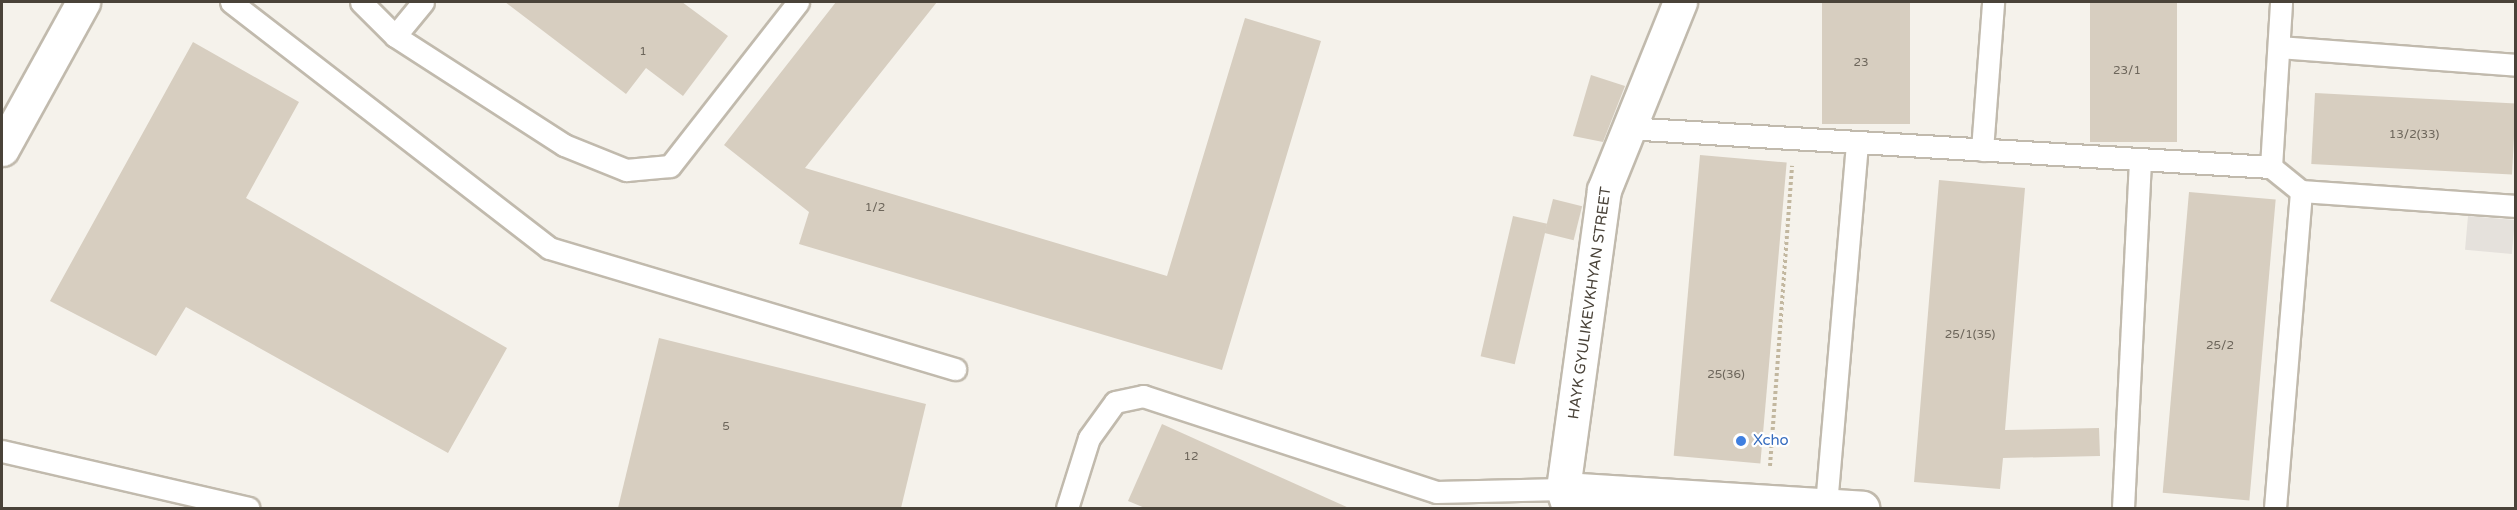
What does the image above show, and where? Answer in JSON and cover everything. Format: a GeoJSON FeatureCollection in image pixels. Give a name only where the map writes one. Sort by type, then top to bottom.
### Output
{"type":"FeatureCollection","features":[{"type":"Feature","properties":{"kind":"street"},"geometry":{"type":"LineString","coordinates":[[2,149],[83,2]]}},
{"type":"Feature","properties":{"kind":"street","name":"HAYK GYULIKEVKHYAN STREET"},"geometry":{"type":"LineString","coordinates":[[1566,499],[1604,190],[1626,128],[1677,2]]}},
{"type":"Feature","properties":{"kind":"street"},"geometry":{"type":"LineString","coordinates":[[1566,499],[1768,502],[1862,508]]}},
{"type":"Feature","properties":{"kind":"lane"},"geometry":{"type":"LineString","coordinates":[[231,2],[549,248],[955,369]]}},
{"type":"Feature","properties":{"kind":"lane"},"geometry":{"type":"LineString","coordinates":[[361,2],[395,36],[564,145],[626,170],[670,166],[798,2]]}},
{"type":"Feature","properties":{"kind":"lane"},"geometry":{"type":"LineString","coordinates":[[395,36],[423,2]]}},
{"type":"Feature","properties":{"kind":"lane"},"geometry":{"type":"LineString","coordinates":[[1982,150],[1993,2]]}},
{"type":"Feature","properties":{"kind":"lane"},"geometry":{"type":"LineString","coordinates":[[2271,167],[2282,2]]}},
{"type":"Feature","properties":{"kind":"lane"},"geometry":{"type":"LineString","coordinates":[[2279,47],[2516,65]]}},
{"type":"Feature","properties":{"kind":"lane"},"geometry":{"type":"LineString","coordinates":[[1626,128],[2271,167],[2301,191],[2516,206]]}},
{"type":"Feature","properties":{"kind":"lane"},"geometry":{"type":"LineString","coordinates":[[1826,505],[1857,142]]}},
{"type":"Feature","properties":{"kind":"lane"},"geometry":{"type":"LineString","coordinates":[[2123,508],[2140,159]]}},
{"type":"Feature","properties":{"kind":"lane"},"geometry":{"type":"LineString","coordinates":[[2275,508],[2301,191]]}},
{"type":"Feature","properties":{"kind":"lane"},"geometry":{"type":"LineString","coordinates":[[1067,508],[1089,438],[1115,402],[1143,396],[1437,492],[1566,499]]}},
{"type":"Feature","properties":{"kind":"lane"},"geometry":{"type":"LineString","coordinates":[[2,452],[249,508]]}},
{"type":"Feature","properties":{"kind":"path"},"geometry":{"type":"LineString","coordinates":[[1768,502],[1794,138]]}},
{"type":"Feature","properties":{"kind":"shaded area"},"geometry":{"type":"Polygon","coordinates":[[[2468,216],[2515,220],[2512,254],[2465,250],[2468,216]]]}},
{"type":"Feature","properties":{"kind":"building"},"geometry":{"type":"Polygon","coordinates":[[[505,2],[682,2],[728,36],[683,96],[646,68],[626,94],[505,2]]]}},
{"type":"Feature","properties":{"kind":"building"},"geometry":{"type":"Polygon","coordinates":[[[836,2],[937,2],[805,168],[1167,276],[1245,18],[1321,41],[1222,370],[799,244],[809,212],[724,145],[836,2]]]}},
{"type":"Feature","properties":{"kind":"building"},"geometry":{"type":"Polygon","coordinates":[[[1822,2],[1910,2],[1910,124],[1822,124],[1822,2]]]}},
{"type":"Feature","properties":{"kind":"building"},"geometry":{"type":"Polygon","coordinates":[[[2090,2],[2177,2],[2177,142],[2090,142],[2090,2]]]}},
{"type":"Feature","properties":{"kind":"building"},"geometry":{"type":"Polygon","coordinates":[[[193,42],[299,102],[246,198],[507,348],[448,453],[186,307],[156,356],[50,301],[193,42]]]}},
{"type":"Feature","properties":{"kind":"building"},"geometry":{"type":"Polygon","coordinates":[[[1591,75],[1625,86],[1603,142],[1573,136],[1591,75]]]}},
{"type":"Feature","properties":{"kind":"building"},"geometry":{"type":"Polygon","coordinates":[[[2315,93],[2516,104],[2512,174],[2311,164],[2315,93]]]}},
{"type":"Feature","properties":{"kind":"building"},"geometry":{"type":"Polygon","coordinates":[[[1700,155],[1787,163],[1760,463],[1674,456],[1700,155]]]}},
{"type":"Feature","properties":{"kind":"building"},"geometry":{"type":"Polygon","coordinates":[[[1939,180],[2025,188],[2005,430],[2099,428],[2100,456],[2003,458],[2000,489],[1914,482],[1939,180]]]}},
{"type":"Feature","properties":{"kind":"building"},"geometry":{"type":"Polygon","coordinates":[[[2189,192],[2276,200],[2249,500],[2163,493],[2189,192]]]}},
{"type":"Feature","properties":{"kind":"building"},"geometry":{"type":"Polygon","coordinates":[[[1553,199],[1582,206],[1574,240],[1545,233],[1553,199]]]}},
{"type":"Feature","properties":{"kind":"building"},"geometry":{"type":"Polygon","coordinates":[[[1513,216],[1547,224],[1515,364],[1481,356],[1513,216]]]}},
{"type":"Feature","properties":{"kind":"building"},"geometry":{"type":"Polygon","coordinates":[[[659,338],[926,404],[901,508],[618,508],[659,338]]]}},
{"type":"Feature","properties":{"kind":"building"},"geometry":{"type":"Polygon","coordinates":[[[1162,424],[1349,508],[1145,508],[1128,501],[1162,424]]]}},
{"type":"Feature","properties":{"kind":"place","name":"Xcho"},"geometry":{"type":"Point","coordinates":[1741,441]}}]}
